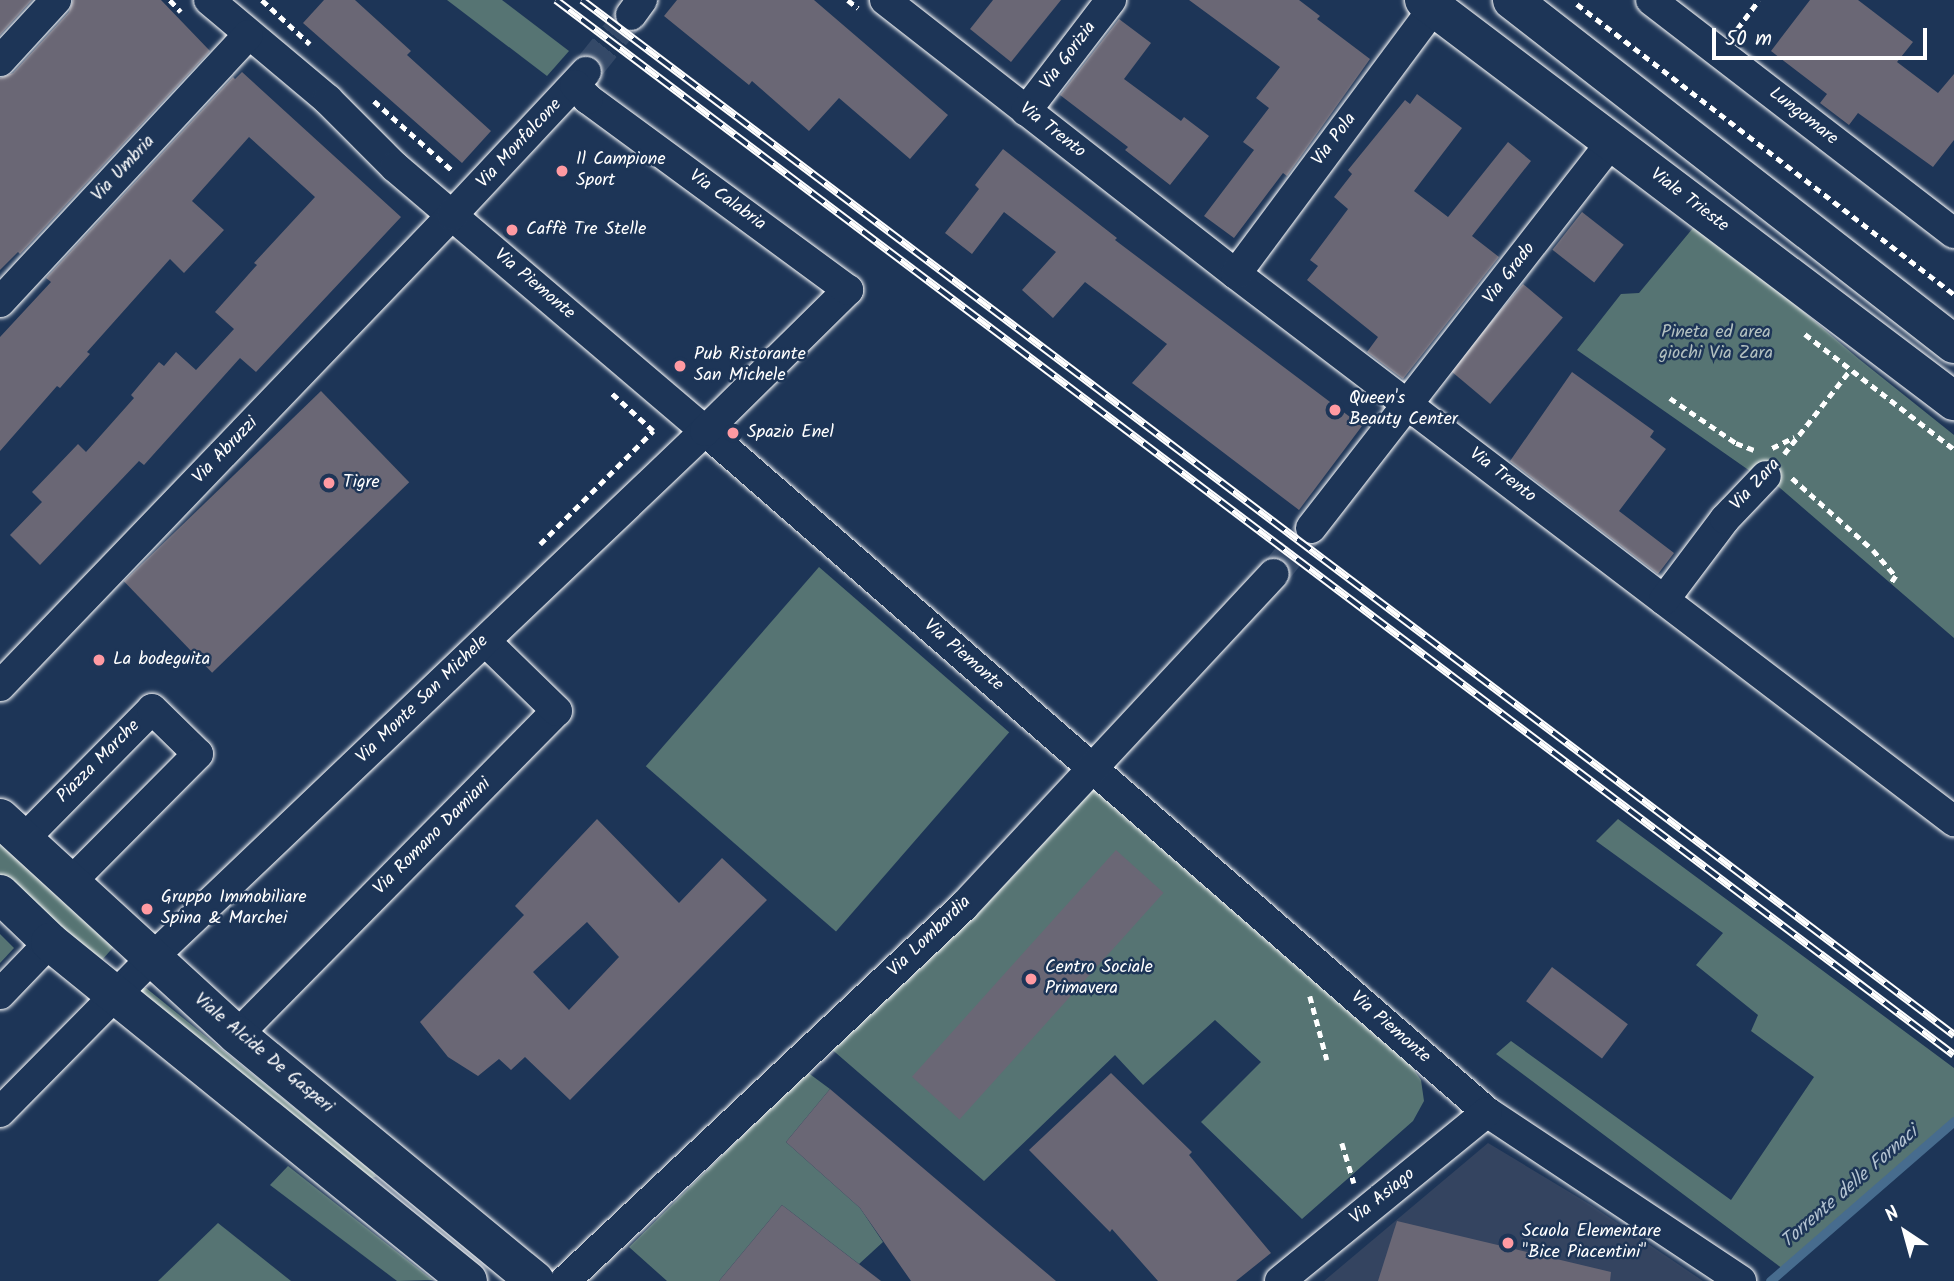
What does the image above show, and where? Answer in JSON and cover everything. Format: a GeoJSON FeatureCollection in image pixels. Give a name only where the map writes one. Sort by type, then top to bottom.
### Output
{"type":"FeatureCollection","features":[{"type":"Feature","properties":{"kind":"street"},"geometry":{"type":"LineString","coordinates":[[0,61],[56,0]]}},
{"type":"Feature","properties":{"kind":"street","name":"Via Piemonte"},"geometry":{"type":"LineString","coordinates":[[209,0],[328,100],[395,167],[705,430],[1487,1112],[1741,1281]]}},
{"type":"Feature","properties":{"kind":"street","name":"Via Trento"},"geometry":{"type":"LineString","coordinates":[[885,0],[1236,274],[1954,821]]}},
{"type":"Feature","properties":{"kind":"street","name":"Via Gorizia"},"geometry":{"type":"LineString","coordinates":[[1026,111],[1111,0]]}},
{"type":"Feature","properties":{"kind":"street"},"geometry":{"type":"LineString","coordinates":[[1511,0],[1954,344]]}},
{"type":"Feature","properties":{"kind":"street","name":"Lungomare"},"geometry":{"type":"LineString","coordinates":[[1651,0],[1954,233]]}},
{"type":"Feature","properties":{"kind":"street","name":"Viale Trieste"},"geometry":{"type":"LineString","coordinates":[[1429,4],[1612,143],[1860,356],[1954,401]]}},
{"type":"Feature","properties":{"kind":"street","name":"Via Pola"},"geometry":{"type":"LineString","coordinates":[[1236,274],[1429,4]]}},
{"type":"Feature","properties":{"kind":"street","name":"Via Umbria"},"geometry":{"type":"LineString","coordinates":[[0,302],[248,35]]}},
{"type":"Feature","properties":{"kind":"street","name":"Via Monfalcone"},"geometry":{"type":"LineString","coordinates":[[452,215],[580,78]]}},
{"type":"Feature","properties":{"kind":"street","name":"Via Calabria"},"geometry":{"type":"LineString","coordinates":[[580,78],[588,99],[848,289]]}},
{"type":"Feature","properties":{"kind":"street","name":"Via Grado"},"geometry":{"type":"LineString","coordinates":[[1408,405],[1612,143]]}},
{"type":"Feature","properties":{"kind":"street","name":"Via Abruzzi"},"geometry":{"type":"LineString","coordinates":[[0,686],[452,215]]}},
{"type":"Feature","properties":{"kind":"street","name":"Via Monte San Michele"},"geometry":{"type":"LineString","coordinates":[[0,1112],[152,958],[705,430],[848,289]]}},
{"type":"Feature","properties":{"kind":"street"},"geometry":{"type":"LineString","coordinates":[[1311,528],[1408,405]]}},
{"type":"Feature","properties":{"kind":"street","name":"Via Zara"},"geometry":{"type":"LineString","coordinates":[[1664,600],[1731,511],[1770,471]]}},
{"type":"Feature","properties":{"kind":"street","name":"Via Lombardia"},"geometry":{"type":"LineString","coordinates":[[565,1281],[964,906],[1094,770],[1274,574]]}},
{"type":"Feature","properties":{"kind":"street","name":"Via Romano Damiani"},"geometry":{"type":"LineString","coordinates":[[237,1035],[557,711],[485,641]]}},
{"type":"Feature","properties":{"kind":"street","name":"Piazza Marche"},"geometry":{"type":"LineString","coordinates":[[12,828],[152,709],[198,754],[72,881]]}},
{"type":"Feature","properties":{"kind":"street","name":"Viale Alcide De Gasperi"},"geometry":{"type":"LineString","coordinates":[[12,828],[237,1035],[535,1281]]}},
{"type":"Feature","properties":{"kind":"street"},"geometry":{"type":"LineString","coordinates":[[0,894],[50,942],[468,1281]]}},
{"type":"Feature","properties":{"kind":"street"},"geometry":{"type":"LineString","coordinates":[[0,994],[50,942]]}},
{"type":"Feature","properties":{"kind":"street","name":"Via Asiago"},"geometry":{"type":"LineString","coordinates":[[1280,1281],[1487,1112]]}},
{"type":"Feature","properties":{"kind":"path"},"geometry":{"type":"LineString","coordinates":[[262,0],[314,46]]}},
{"type":"Feature","properties":{"kind":"path"},"geometry":{"type":"LineString","coordinates":[[1571,0],[1954,294]]}},
{"type":"Feature","properties":{"kind":"path"},"geometry":{"type":"LineString","coordinates":[[1720,53],[1759,0]]}},
{"type":"Feature","properties":{"kind":"path"},"geometry":{"type":"LineString","coordinates":[[365,93],[464,181]]}},
{"type":"Feature","properties":{"kind":"path"},"geometry":{"type":"LineString","coordinates":[[1860,356],[1954,449]]}},
{"type":"Feature","properties":{"kind":"path","name":"Via Zara"},"geometry":{"type":"LineString","coordinates":[[1770,471],[1860,356]]}},
{"type":"Feature","properties":{"kind":"path"},"geometry":{"type":"LineString","coordinates":[[539,545],[653,430],[602,385]]}},
{"type":"Feature","properties":{"kind":"path"},"geometry":{"type":"LineString","coordinates":[[1670,398],[1736,443],[1762,453],[1799,435]]}},
{"type":"Feature","properties":{"kind":"path"},"geometry":{"type":"LineString","coordinates":[[1770,471],[1816,497],[1873,550],[1896,576],[1891,585]]}},
{"type":"Feature","properties":{"kind":"path"},"geometry":{"type":"LineString","coordinates":[[1307,984],[1327,1060]]}},
{"type":"Feature","properties":{"kind":"path"},"geometry":{"type":"LineString","coordinates":[[1342,1143],[1354,1183]]}},
{"type":"Feature","properties":{"kind":"shaded area","name":"Scuola Elementare \"Bice Piacentini\""},"geometry":{"type":"Polygon","coordinates":[[[1488,1143],[1591,1205],[1703,1281],[1324,1281],[1488,1143]]]}},
{"type":"Feature","properties":{"kind":"green space"},"geometry":{"type":"Polygon","coordinates":[[[447,0],[502,0],[569,51],[547,76],[447,0]]]}},
{"type":"Feature","properties":{"kind":"green space","name":"Pineta ed area giochi Via Zara"},"geometry":{"type":"Polygon","coordinates":[[[1698,222],[1859,359],[1954,435],[1954,638],[1766,476],[1750,471],[1577,350],[1621,294],[1639,293],[1698,222]]]}},
{"type":"Feature","properties":{"kind":"green space"},"geometry":{"type":"Polygon","coordinates":[[[819,567],[1009,732],[836,932],[646,766],[819,567]]]}},
{"type":"Feature","properties":{"kind":"green space"},"geometry":{"type":"Polygon","coordinates":[[[1091,786],[1410,1064],[1421,1080],[1424,1101],[1413,1121],[1302,1219],[1201,1122],[1261,1062],[1215,1020],[1143,1085],[1115,1055],[984,1181],[821,1040],[1091,786]]]}},
{"type":"Feature","properties":{"kind":"green space"},"geometry":{"type":"Polygon","coordinates":[[[1618,819],[1954,1068],[1954,1121],[1783,1269],[1496,1054],[1511,1041],[1731,1200],[1814,1077],[1751,1031],[1758,1015],[1696,965],[1723,933],[1596,841],[1618,819]]]}},
{"type":"Feature","properties":{"kind":"green space"},"geometry":{"type":"Polygon","coordinates":[[[0,843],[114,946],[99,963],[0,874],[0,843]]]}},
{"type":"Feature","properties":{"kind":"green space"},"geometry":{"type":"Polygon","coordinates":[[[0,934],[14,948],[0,963],[0,934]]]}},
{"type":"Feature","properties":{"kind":"green space"},"geometry":{"type":"Polygon","coordinates":[[[146,988],[376,1177],[365,1179],[137,989],[146,988]]]}},
{"type":"Feature","properties":{"kind":"green space"},"geometry":{"type":"Polygon","coordinates":[[[807,1072],[830,1089],[786,1142],[860,1208],[883,1242],[859,1264],[782,1205],[719,1281],[667,1281],[629,1247],[807,1072]]]}},
{"type":"Feature","properties":{"kind":"green space"},"geometry":{"type":"Polygon","coordinates":[[[288,1166],[433,1280],[397,1281],[270,1185],[288,1166]]]}},
{"type":"Feature","properties":{"kind":"green space"},"geometry":{"type":"Polygon","coordinates":[[[218,1223],[291,1281],[158,1281],[218,1223]]]}},
{"type":"Feature","properties":{"kind":"building"},"geometry":{"type":"Polygon","coordinates":[[[0,0],[32,0],[0,35],[0,0]]]}},
{"type":"Feature","properties":{"kind":"building"},"geometry":{"type":"Polygon","coordinates":[[[73,0],[161,0],[210,51],[20,254],[18,252],[0,270],[0,78],[13,73],[69,12],[73,0]]]}},
{"type":"Feature","properties":{"kind":"building"},"geometry":{"type":"Polygon","coordinates":[[[324,0],[355,0],[411,51],[407,55],[491,131],[462,163],[303,23],[324,0]]]}},
{"type":"Feature","properties":{"kind":"building"},"geometry":{"type":"Polygon","coordinates":[[[677,0],[814,0],[948,115],[910,159],[839,98],[809,131],[752,81],[749,85],[664,16],[677,0]]]}},
{"type":"Feature","properties":{"kind":"building"},"geometry":{"type":"Polygon","coordinates":[[[993,0],[1061,0],[1011,62],[970,29],[993,0]]]}},
{"type":"Feature","properties":{"kind":"building"},"geometry":{"type":"Polygon","coordinates":[[[1189,0],[1299,0],[1320,16],[1317,19],[1370,59],[1287,176],[1283,173],[1234,238],[1204,216],[1254,150],[1243,142],[1269,108],[1256,98],[1280,67],[1189,0]]]}},
{"type":"Feature","properties":{"kind":"building"},"geometry":{"type":"Polygon","coordinates":[[[1810,0],[1858,0],[1913,42],[1897,62],[1938,93],[1954,74],[1954,140],[1933,167],[1858,113],[1849,125],[1820,103],[1827,94],[1771,51],[1810,0]]]}},
{"type":"Feature","properties":{"kind":"building"},"geometry":{"type":"Polygon","coordinates":[[[1119,19],[1151,43],[1124,79],[1181,121],[1184,117],[1209,136],[1170,185],[1125,150],[1128,147],[1060,95],[1119,19]]]}},
{"type":"Feature","properties":{"kind":"building"},"geometry":{"type":"Polygon","coordinates":[[[242,72],[401,217],[256,372],[240,358],[144,465],[139,461],[40,565],[10,535],[42,502],[32,492],[78,444],[86,452],[134,398],[131,395],[159,362],[164,366],[176,352],[196,370],[234,329],[215,312],[257,265],[254,263],[315,197],[249,137],[192,201],[224,230],[184,273],[170,259],[87,352],[90,354],[60,388],[57,386],[0,451],[0,337],[51,282],[46,278],[233,77],[235,79],[242,72]]]}},
{"type":"Feature","properties":{"kind":"building"},"geometry":{"type":"Polygon","coordinates":[[[1417,94],[1462,128],[1414,191],[1448,217],[1508,142],[1531,161],[1472,236],[1499,257],[1403,379],[1367,352],[1378,337],[1307,280],[1318,266],[1310,260],[1348,209],[1334,197],[1352,174],[1348,170],[1405,100],[1410,104],[1417,94]]]}},
{"type":"Feature","properties":{"kind":"building"},"geometry":{"type":"Polygon","coordinates":[[[1003,149],[1117,238],[1115,240],[1362,426],[1299,510],[1132,383],[1167,344],[1085,282],[1053,318],[1022,290],[1056,252],[1004,212],[972,254],[945,233],[979,189],[975,185],[1003,149]]]}},
{"type":"Feature","properties":{"kind":"building"},"geometry":{"type":"Polygon","coordinates":[[[1582,212],[1624,245],[1594,282],[1552,250],[1582,212]]]}},
{"type":"Feature","properties":{"kind":"building"},"geometry":{"type":"Polygon","coordinates":[[[1523,284],[1563,317],[1490,404],[1450,371],[1523,284]]]}},
{"type":"Feature","properties":{"kind":"building"},"geometry":{"type":"Polygon","coordinates":[[[1572,372],[1654,431],[1650,437],[1666,449],[1619,511],[1674,553],[1658,574],[1510,461],[1572,372]]]}},
{"type":"Feature","properties":{"kind":"building"},"geometry":{"type":"Polygon","coordinates":[[[321,391],[409,482],[212,673],[124,581],[321,391]]]}},
{"type":"Feature","properties":{"kind":"building"},"geometry":{"type":"Polygon","coordinates":[[[597,819],[679,903],[722,858],[767,900],[570,1100],[525,1057],[511,1070],[499,1059],[478,1076],[448,1057],[420,1022],[524,915],[515,906],[597,819]],[[587,922],[533,972],[569,1010],[619,957],[587,922]]]}},
{"type":"Feature","properties":{"kind":"building","name":"Centro Sociale Primavera"},"geometry":{"type":"Polygon","coordinates":[[[1116,850],[1164,893],[959,1119],[912,1077],[1116,850]]]}},
{"type":"Feature","properties":{"kind":"building"},"geometry":{"type":"Polygon","coordinates":[[[1552,967],[1628,1024],[1602,1059],[1526,1001],[1552,967]]]}},
{"type":"Feature","properties":{"kind":"building"},"geometry":{"type":"Polygon","coordinates":[[[1111,1073],[1192,1152],[1189,1155],[1271,1253],[1236,1281],[1158,1281],[1112,1229],[1110,1232],[1029,1150],[1111,1073]]]}},
{"type":"Feature","properties":{"kind":"building"},"geometry":{"type":"Polygon","coordinates":[[[830,1089],[1056,1281],[911,1281],[860,1208],[786,1142],[830,1089]]]}},
{"type":"Feature","properties":{"kind":"building"},"geometry":{"type":"Polygon","coordinates":[[[782,1205],[881,1281],[719,1281],[782,1205]]]}},
{"type":"Feature","properties":{"kind":"building"},"geometry":{"type":"Polygon","coordinates":[[[1397,1221],[1611,1272],[1610,1281],[1378,1281],[1397,1221]]]}},
{"type":"Feature","properties":{"kind":"waterway","name":"Torrente delle Fornaci"},"geometry":{"type":"LineString","coordinates":[[1770,1281],[1954,1121]]}},
{"type":"Feature","properties":{"kind":"tunnel"},"geometry":{"type":"LineString","coordinates":[[586,71],[631,15]]}},
{"type":"Feature","properties":{"kind":"tunnel"},"geometry":{"type":"LineString","coordinates":[[1274,574],[1311,528]]}},
{"type":"Feature","properties":{"kind":"railway"},"geometry":{"type":"LineString","coordinates":[[556,0],[1954,1055]]}},
{"type":"Feature","properties":{"kind":"railway"},"geometry":{"type":"LineString","coordinates":[[582,0],[1954,1035]]}},
{"type":"Feature","properties":{"kind":"place","name":"Il Campione Sport"},"geometry":{"type":"Point","coordinates":[562,171]}},
{"type":"Feature","properties":{"kind":"place","name":"Caffè Tre Stelle"},"geometry":{"type":"Point","coordinates":[512,230]}},
{"type":"Feature","properties":{"kind":"place","name":"Pub Ristorante San Michele"},"geometry":{"type":"Point","coordinates":[680,366]}},
{"type":"Feature","properties":{"kind":"place","name":"Queen's Beauty Center"},"geometry":{"type":"Point","coordinates":[1335,410]}},
{"type":"Feature","properties":{"kind":"place","name":"Spazio Enel"},"geometry":{"type":"Point","coordinates":[733,433]}},
{"type":"Feature","properties":{"kind":"place","name":"Tigre"},"geometry":{"type":"Point","coordinates":[329,483]}},
{"type":"Feature","properties":{"kind":"place","name":"La bodeguita"},"geometry":{"type":"Point","coordinates":[99,660]}},
{"type":"Feature","properties":{"kind":"place","name":"Gruppo Immobiliare Spina & Marchei"},"geometry":{"type":"Point","coordinates":[147,909]}},
{"type":"Feature","properties":{"kind":"place","name":"Centro Sociale Primavera"},"geometry":{"type":"Point","coordinates":[1031,979]}},
{"type":"Feature","properties":{"kind":"place","name":"Scuola Elementare \"Bice Piacentini\""},"geometry":{"type":"Point","coordinates":[1508,1243]}}]}
